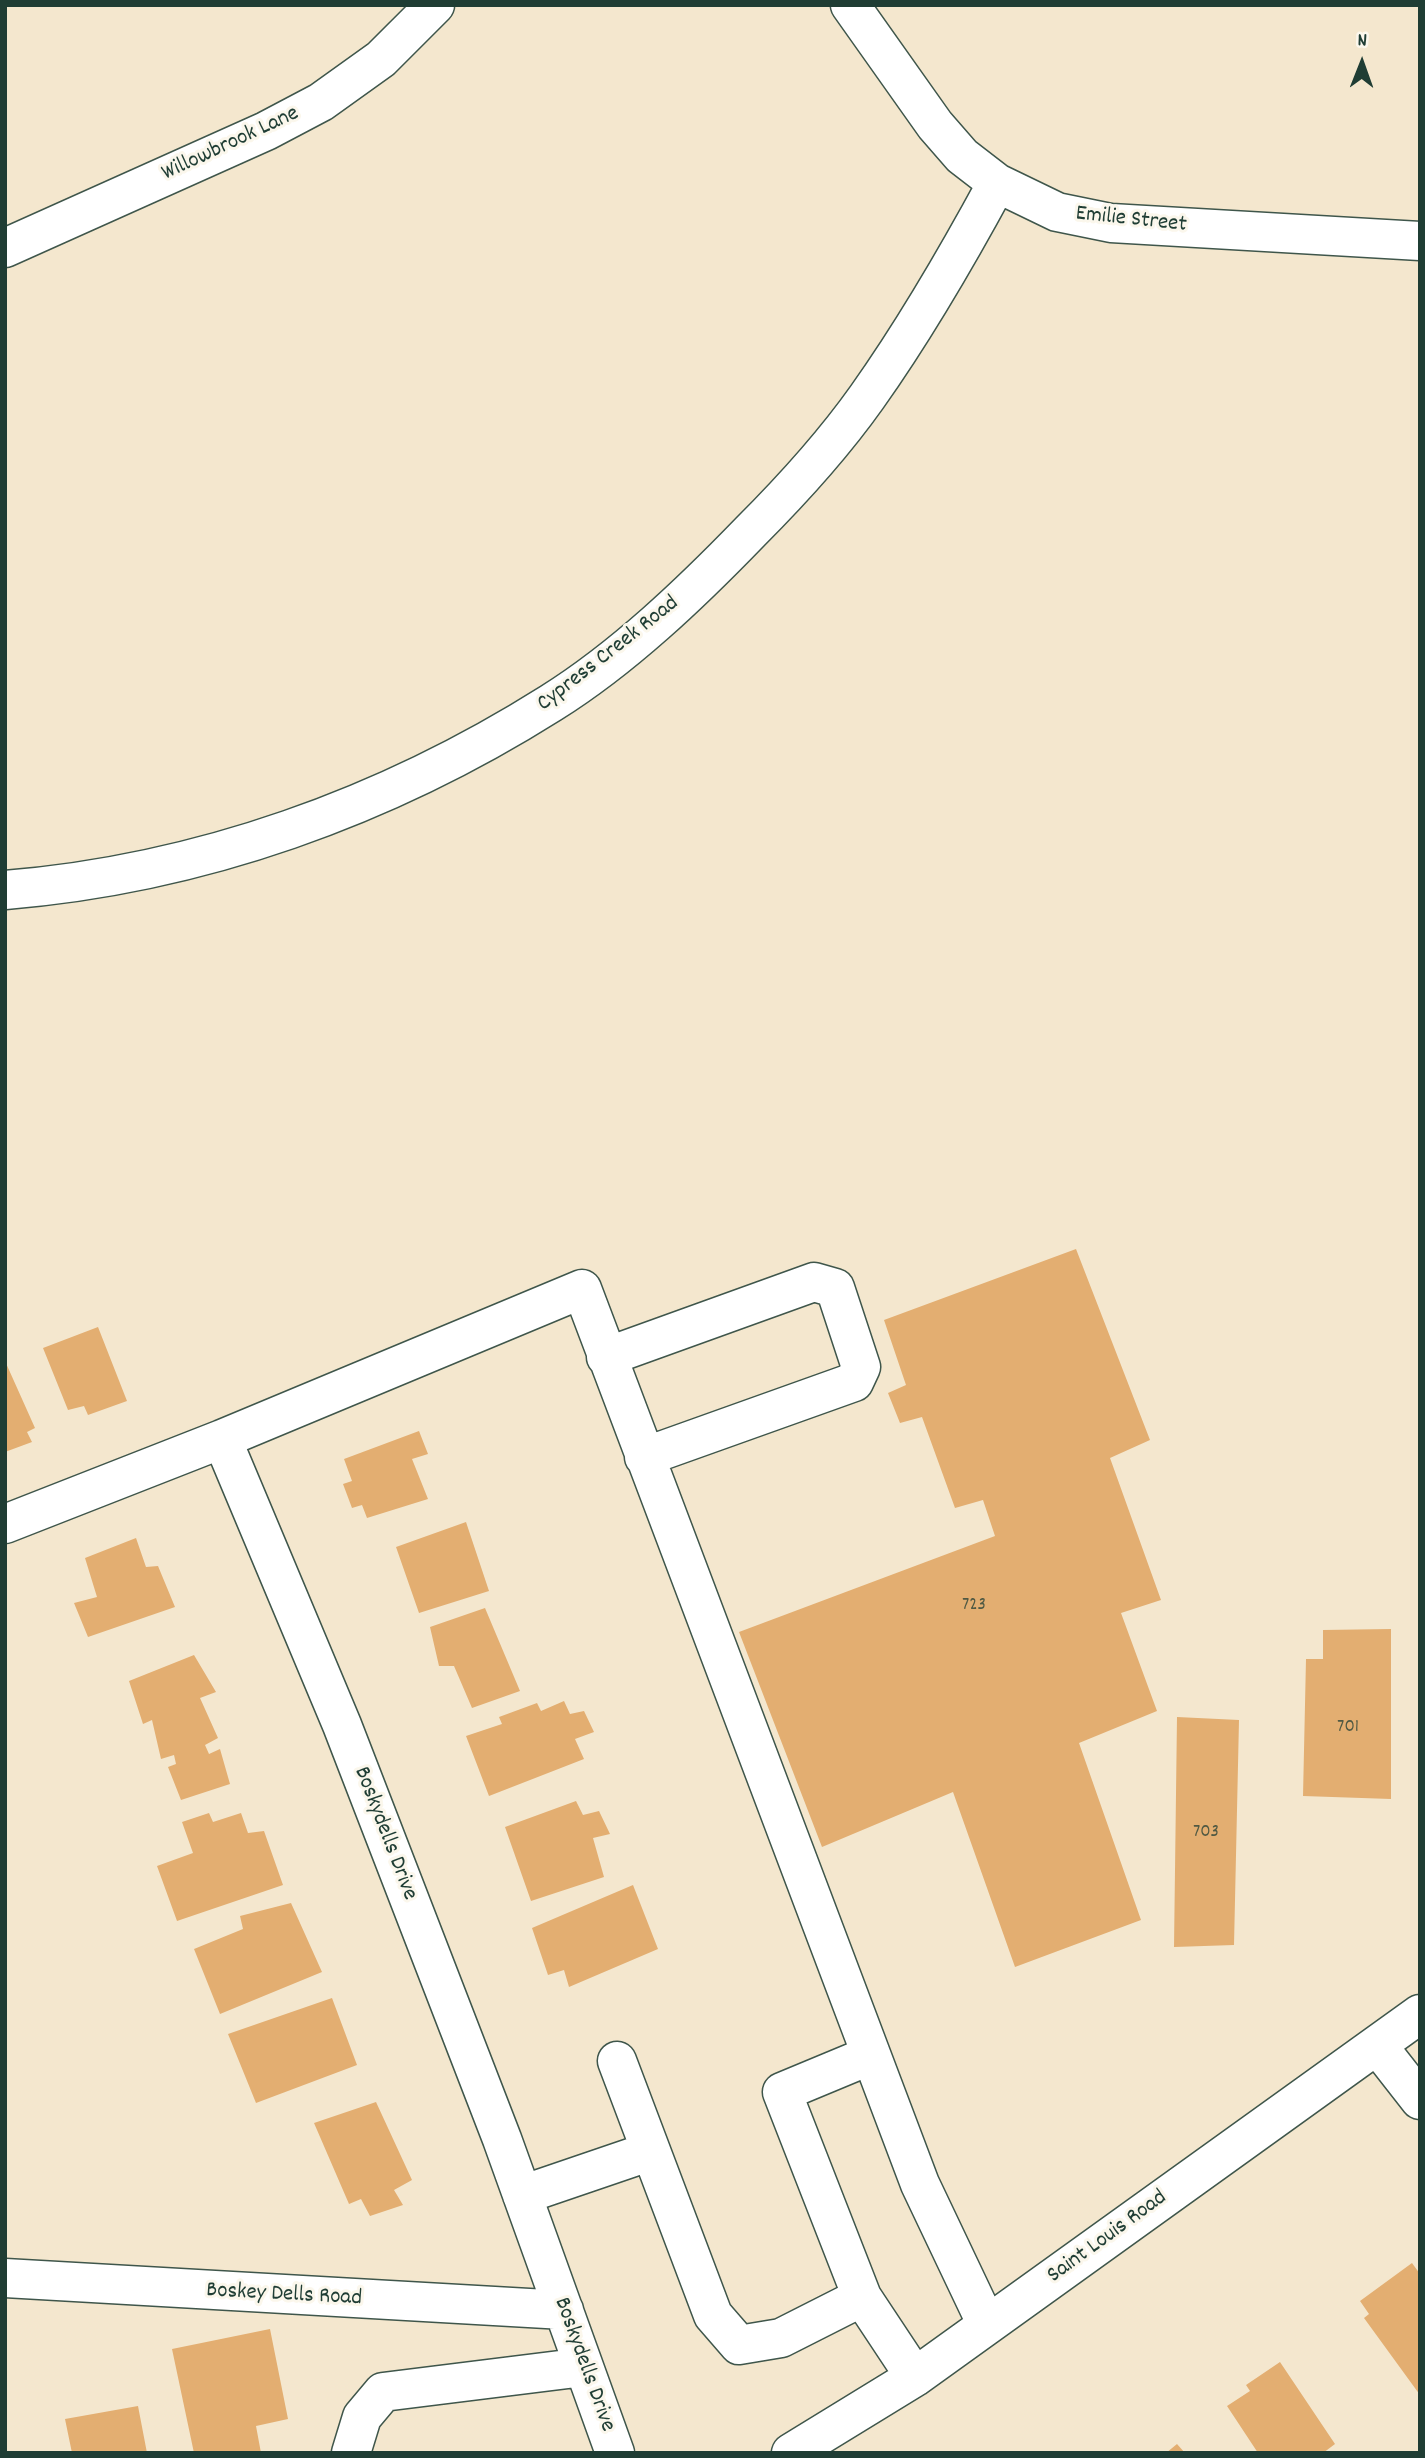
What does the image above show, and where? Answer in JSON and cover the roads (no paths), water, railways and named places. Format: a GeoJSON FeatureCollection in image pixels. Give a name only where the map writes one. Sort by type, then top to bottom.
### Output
{"type":"FeatureCollection","features":[{"type":"Feature","properties":{"kind":"street","name":"Willowbrook Lane"},"geometry":{"type":"LineString","coordinates":[[5,248],[266,131],[321,102],[381,59],[435,5]]}},
{"type":"Feature","properties":{"kind":"street","name":"Emilie Street"},"geometry":{"type":"LineString","coordinates":[[850,5],[934,125],[962,156],[997,183],[1057,212],[1111,223],[1420,241]]}},
{"type":"Feature","properties":{"kind":"street","name":"Cypress Creek Road"},"geometry":{"type":"LineString","coordinates":[[5,890],[54,886],[146,870],[259,842],[368,801],[453,760],[554,702],[645,632],[713,570],[793,488],[866,399],[930,304],[997,183]]}},
{"type":"Feature","properties":{"kind":"street"},"geometry":{"type":"LineString","coordinates":[[606,1357],[814,1282],[835,1288],[861,1367],[854,1382],[644,1457]]}},
{"type":"Feature","properties":{"kind":"street"},"geometry":{"type":"LineString","coordinates":[[5,1524],[222,1439],[582,1289],[920,2184],[987,2325]]}},
{"type":"Feature","properties":{"kind":"street","name":"Boskydells Drive"},"geometry":{"type":"LineString","coordinates":[[222,1439],[337,1713],[522,2196],[615,2453]]}},
{"type":"Feature","properties":{"kind":"street","name":"Saint Louis Road"},"geometry":{"type":"LineString","coordinates":[[791,2453],[915,2377],[1420,2014]]}},
{"type":"Feature","properties":{"kind":"street"},"geometry":{"type":"LineString","coordinates":[[1377,2045],[1420,2100]]}},
{"type":"Feature","properties":{"kind":"street"},"geometry":{"type":"LineString","coordinates":[[871,2055],[782,2092],[862,2297],[915,2377]]}},
{"type":"Feature","properties":{"kind":"street"},"geometry":{"type":"LineString","coordinates":[[617,2061],[713,2315],[739,2345],[780,2338],[862,2297]]}},
{"type":"Feature","properties":{"kind":"street"},"geometry":{"type":"LineString","coordinates":[[522,2196],[650,2151]]}},
{"type":"Feature","properties":{"kind":"street","name":"Boskey Dells Road"},"geometry":{"type":"LineString","coordinates":[[5,2278],[564,2310]]}},
{"type":"Feature","properties":{"kind":"street"},"geometry":{"type":"LineString","coordinates":[[351,2453],[362,2417],[383,2392],[584,2367]]}}]}
